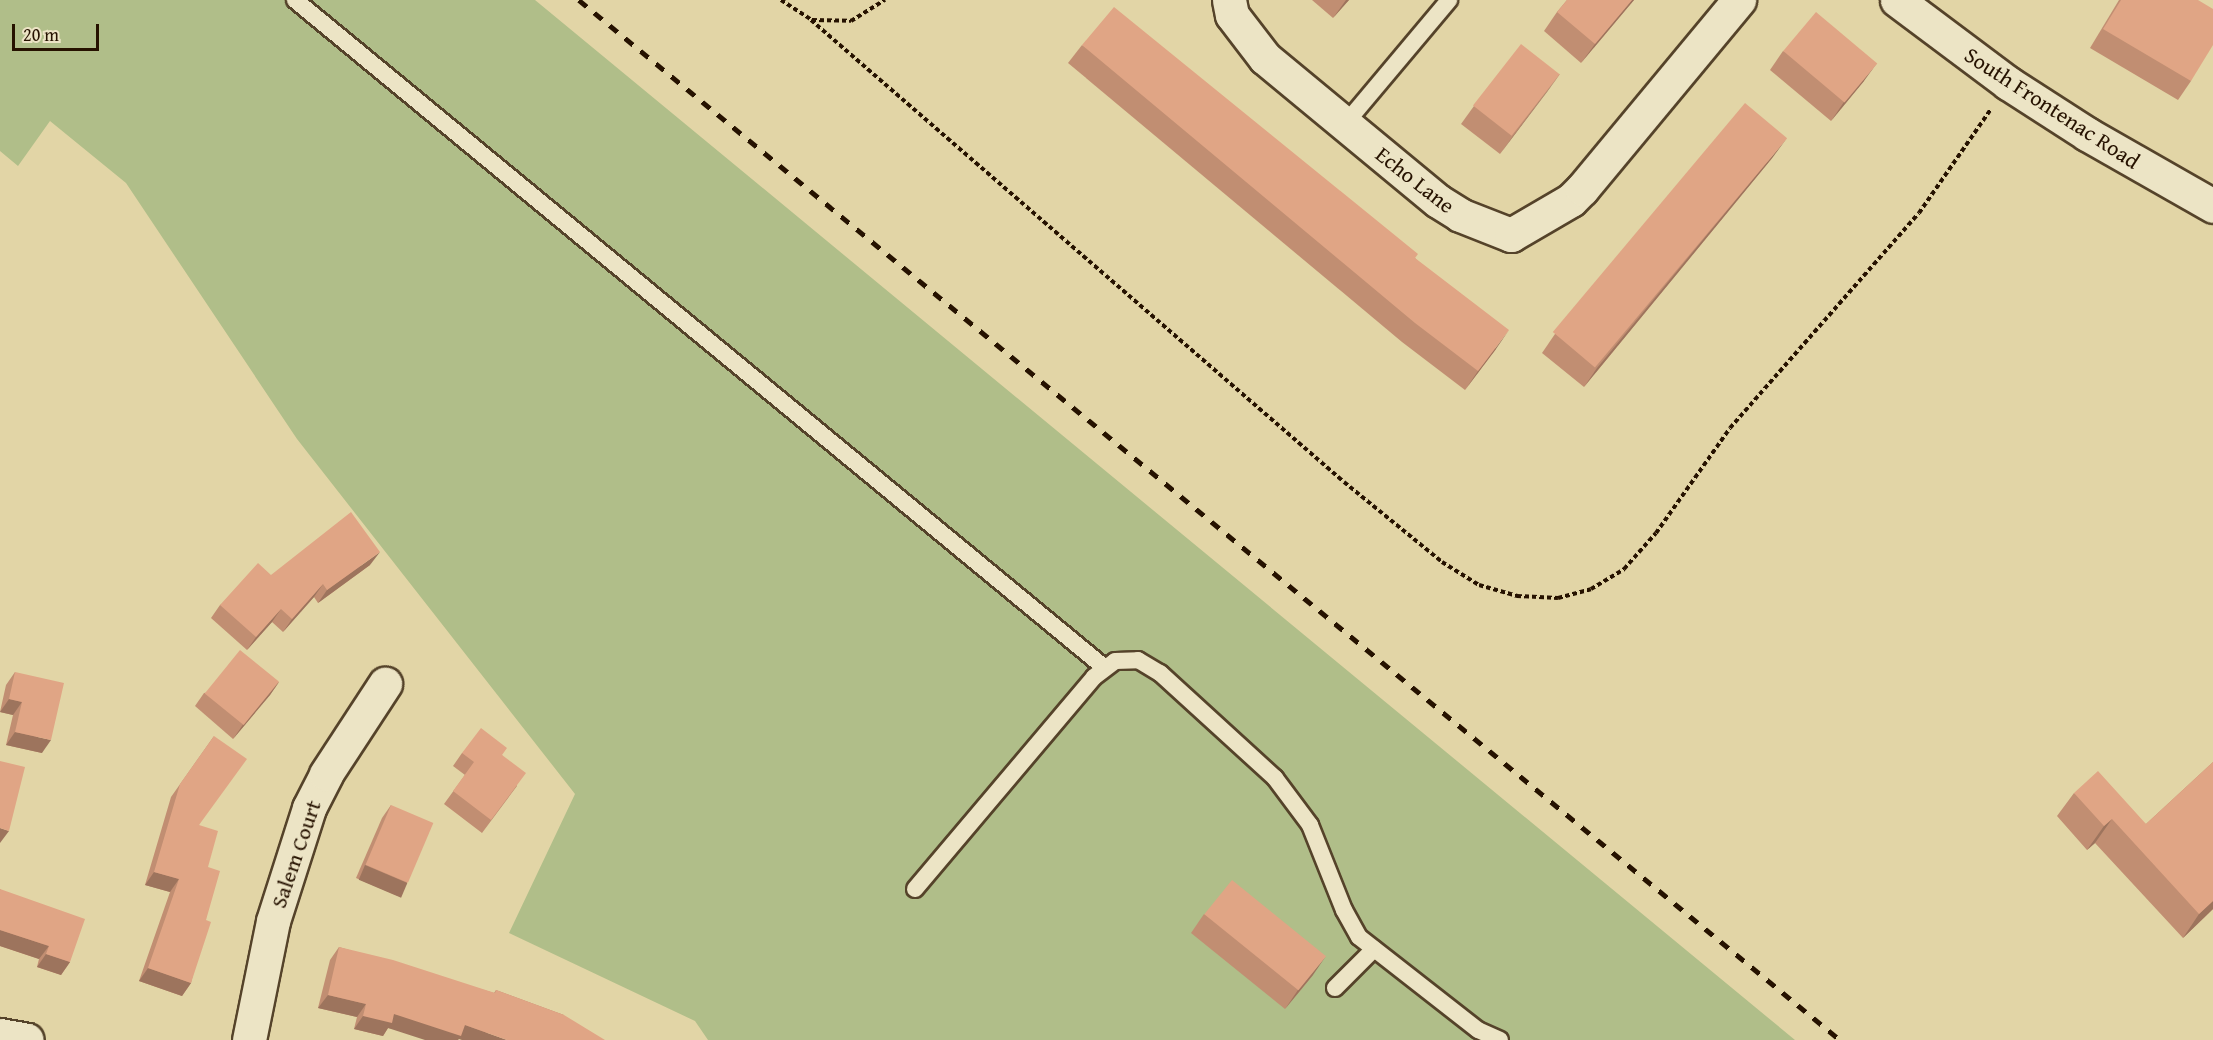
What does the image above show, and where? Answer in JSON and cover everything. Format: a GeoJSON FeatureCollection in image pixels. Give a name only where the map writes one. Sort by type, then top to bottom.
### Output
{"type":"FeatureCollection","features":[{"type":"Feature","properties":{"kind":"street","name":"Echo Lane"},"geometry":{"type":"LineString","coordinates":[[1229,0],[1232,15],[1248,40],[1345,124],[1438,201],[1460,215],[1511,235],[1571,200],[1582,189],[1739,0]]}},
{"type":"Feature","properties":{"kind":"street","name":"South Frontenac Road"},"geometry":{"type":"LineString","coordinates":[[1897,0],[2008,83],[2088,135],[2213,206]]}},
{"type":"Feature","properties":{"kind":"street","name":"Salem Court"},"geometry":{"type":"LineString","coordinates":[[249,1040],[273,921],[309,808],[326,774],[385,684]]}},
{"type":"Feature","properties":{"kind":"street"},"geometry":{"type":"LineString","coordinates":[[0,1035],[27,1040]]}},
{"type":"Feature","properties":{"kind":"lane"},"geometry":{"type":"LineString","coordinates":[[295,0],[1105,668]]}},
{"type":"Feature","properties":{"kind":"lane"},"geometry":{"type":"LineString","coordinates":[[1345,124],[1449,0]]}},
{"type":"Feature","properties":{"kind":"lane"},"geometry":{"type":"LineString","coordinates":[[915,889],[1105,668],[1115,661],[1138,660],[1160,673],[1275,778],[1310,825],[1344,910],[1359,937],[1478,1030],[1500,1040]]}},
{"type":"Feature","properties":{"kind":"lane"},"geometry":{"type":"LineString","coordinates":[[1335,988],[1374,949]]}},
{"type":"Feature","properties":{"kind":"path"},"geometry":{"type":"LineString","coordinates":[[781,0],[811,20],[1226,382],[1433,555],[1479,585],[1527,597],[1558,598],[1591,589],[1624,569],[1656,533],[1730,428],[1919,213],[2008,83]]}},
{"type":"Feature","properties":{"kind":"path"},"geometry":{"type":"LineString","coordinates":[[811,20],[850,21],[885,0]]}},
{"type":"Feature","properties":{"kind":"green space"},"geometry":{"type":"Polygon","coordinates":[[[0,0],[535,0],[1795,1040],[708,1040],[695,1021],[509,933],[575,794],[297,439],[126,183],[50,121],[18,166],[0,151],[0,0]]]}},
{"type":"Feature","properties":{"kind":"building"},"geometry":{"type":"Polygon","coordinates":[[[1567,0],[1632,0],[1595,44],[1557,12],[1567,0]]]}},
{"type":"Feature","properties":{"kind":"building"},"geometry":{"type":"Polygon","coordinates":[[[2121,0],[2198,0],[2213,9],[2213,45],[2191,81],[2103,29],[2121,0]]]}},
{"type":"Feature","properties":{"kind":"building"},"geometry":{"type":"Polygon","coordinates":[[[1114,7],[1418,254],[1415,258],[1509,330],[1478,371],[1415,323],[1082,45],[1114,7]]]}},
{"type":"Feature","properties":{"kind":"building"},"geometry":{"type":"Polygon","coordinates":[[[1816,12],[1877,63],[1845,102],[1783,51],[1816,12]]]}},
{"type":"Feature","properties":{"kind":"building"},"geometry":{"type":"Polygon","coordinates":[[[1521,44],[1560,74],[1512,136],[1473,105],[1521,44]]]}},
{"type":"Feature","properties":{"kind":"building"},"geometry":{"type":"Polygon","coordinates":[[[1745,103],[1787,138],[1595,367],[1553,332],[1745,103]]]}},
{"type":"Feature","properties":{"kind":"building"},"geometry":{"type":"Polygon","coordinates":[[[351,512],[380,552],[327,590],[323,584],[292,619],[281,609],[256,637],[220,605],[258,563],[271,575],[351,512]]]}},
{"type":"Feature","properties":{"kind":"building"},"geometry":{"type":"Polygon","coordinates":[[[240,650],[279,681],[244,725],[205,694],[240,650]]]}},
{"type":"Feature","properties":{"kind":"building"},"geometry":{"type":"Polygon","coordinates":[[[15,672],[64,683],[51,740],[15,732],[22,702],[9,699],[15,672]]]}},
{"type":"Feature","properties":{"kind":"building"},"geometry":{"type":"Polygon","coordinates":[[[481,728],[507,748],[502,755],[526,773],[491,820],[453,791],[474,762],[462,753],[481,728]]]}},
{"type":"Feature","properties":{"kind":"building"},"geometry":{"type":"Polygon","coordinates":[[[214,736],[247,759],[199,825],[218,831],[208,867],[220,871],[206,920],[211,922],[191,983],[148,968],[179,879],[154,872],[180,784],[214,736]]]}},
{"type":"Feature","properties":{"kind":"building"},"geometry":{"type":"Polygon","coordinates":[[[0,761],[25,767],[9,831],[0,828],[0,761]]]}},
{"type":"Feature","properties":{"kind":"building"},"geometry":{"type":"Polygon","coordinates":[[[2213,762],[2213,901],[2199,914],[2112,819],[2104,826],[2074,793],[2098,771],[2146,824],[2213,762]]]}},
{"type":"Feature","properties":{"kind":"building"},"geometry":{"type":"Polygon","coordinates":[[[391,805],[433,823],[408,883],[366,865],[391,805]]]}},
{"type":"Feature","properties":{"kind":"building"},"geometry":{"type":"Polygon","coordinates":[[[1232,880],[1326,956],[1298,990],[1204,914],[1232,880]]]}},
{"type":"Feature","properties":{"kind":"building"},"geometry":{"type":"Polygon","coordinates":[[[0,889],[85,919],[70,962],[46,954],[49,946],[0,930],[0,889]]]}},
{"type":"Feature","properties":{"kind":"building"},"geometry":{"type":"Polygon","coordinates":[[[339,947],[393,960],[495,993],[496,990],[564,1015],[605,1040],[507,1040],[465,1025],[461,1036],[394,1014],[392,1023],[363,1016],[366,1004],[328,995],[339,947]]]}},
{"type":"Feature","properties":{"kind":"railway"},"geometry":{"type":"LineString","coordinates":[[579,0],[1840,1040]]}}]}
